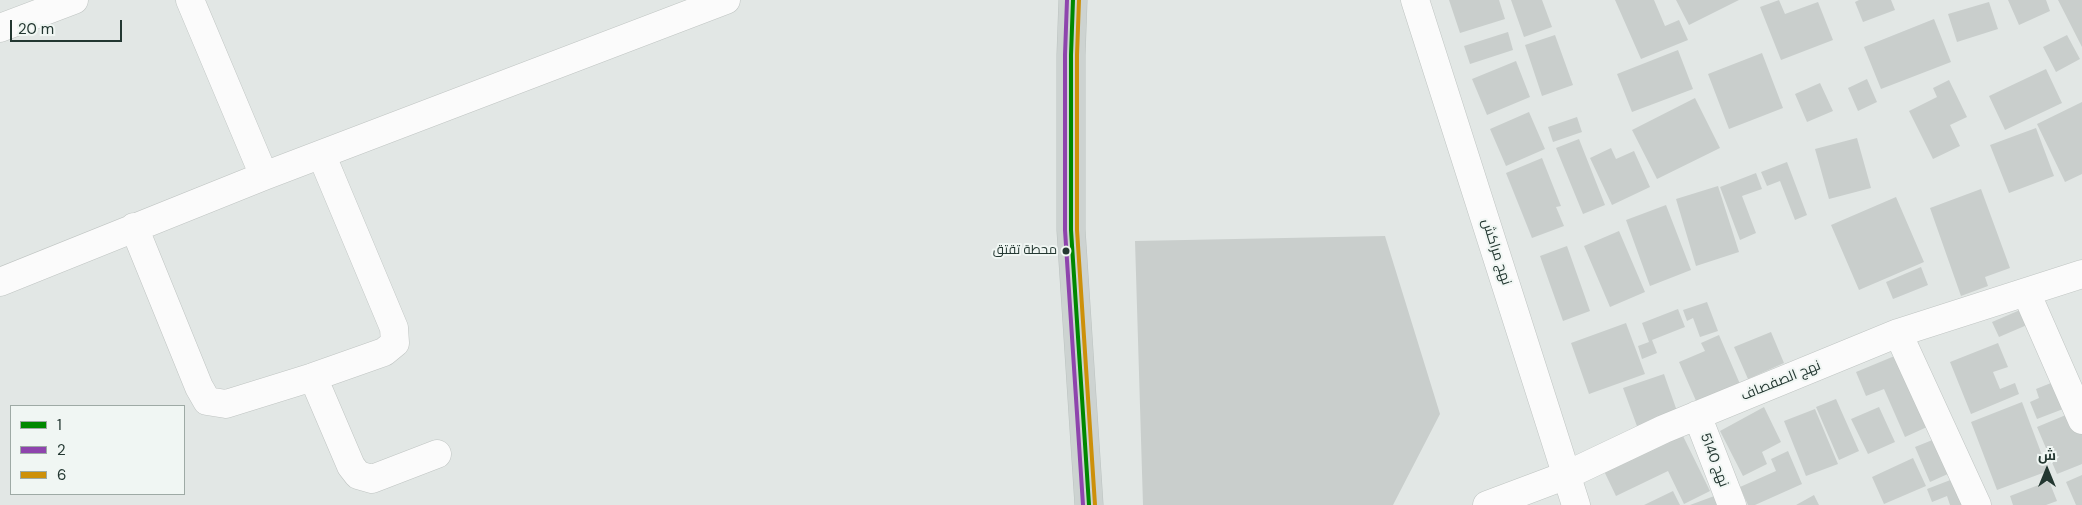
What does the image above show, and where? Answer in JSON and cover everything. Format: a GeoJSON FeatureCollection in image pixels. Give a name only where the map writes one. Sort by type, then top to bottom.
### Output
{"type":"FeatureCollection","features":[{"type":"Feature","properties":{"kind":"main road"},"geometry":{"type":"LineString","coordinates":[[1073,0],[1071,55],[1071,230],[1089,505]]}},
{"type":"Feature","properties":{"kind":"street"},"geometry":{"type":"LineString","coordinates":[[0,28],[74,0]]}},
{"type":"Feature","properties":{"kind":"street"},"geometry":{"type":"LineString","coordinates":[[190,0],[264,176]]}},
{"type":"Feature","properties":{"kind":"street","name":"نهج مراكش"},"geometry":{"type":"LineString","coordinates":[[1415,0],[1576,505]]}},
{"type":"Feature","properties":{"kind":"street"},"geometry":{"type":"LineString","coordinates":[[0,282],[264,176],[322,156],[721,1]]}},
{"type":"Feature","properties":{"kind":"street"},"geometry":{"type":"LineString","coordinates":[[134,227],[199,387],[207,401],[226,404],[313,377],[384,352],[395,344],[394,328],[322,156]]}},
{"type":"Feature","properties":{"kind":"street","name":"نهج الصفصاف"},"geometry":{"type":"LineString","coordinates":[[1487,505],[1567,475],[1697,416],[1898,333],[2082,274]]}},
{"type":"Feature","properties":{"kind":"street"},"geometry":{"type":"LineString","coordinates":[[2026,292],[2082,420]]}},
{"type":"Feature","properties":{"kind":"street"},"geometry":{"type":"LineString","coordinates":[[1898,333],[1977,505]]}},
{"type":"Feature","properties":{"kind":"street"},"geometry":{"type":"LineString","coordinates":[[313,377],[352,466],[358,475],[372,479],[437,454]]}},
{"type":"Feature","properties":{"kind":"street","name":"نهج 5140"},"geometry":{"type":"LineString","coordinates":[[1697,416],[1732,505]]}},
{"type":"Feature","properties":{"kind":"building"},"geometry":{"type":"Polygon","coordinates":[[[1449,0],[1499,0],[1505,19],[1460,33],[1449,0]]]}},
{"type":"Feature","properties":{"kind":"building"},"geometry":{"type":"Polygon","coordinates":[[[1511,0],[1542,0],[1552,27],[1524,37],[1511,0]]]}},
{"type":"Feature","properties":{"kind":"building"},"geometry":{"type":"Polygon","coordinates":[[[1615,0],[1654,0],[1665,26],[1679,20],[1688,40],[1641,59],[1615,0]]]}},
{"type":"Feature","properties":{"kind":"building"},"geometry":{"type":"Polygon","coordinates":[[[1676,0],[1739,0],[1689,25],[1676,0]]]}},
{"type":"Feature","properties":{"kind":"building"},"geometry":{"type":"Polygon","coordinates":[[[1779,0],[1785,14],[1818,2],[1833,40],[1781,60],[1760,7],[1779,0]]]}},
{"type":"Feature","properties":{"kind":"building"},"geometry":{"type":"Polygon","coordinates":[[[1859,0],[1891,0],[1895,10],[1863,22],[1855,2],[1859,0]]]}},
{"type":"Feature","properties":{"kind":"building"},"geometry":{"type":"Polygon","coordinates":[[[2008,0],[2046,0],[2050,11],[2019,25],[2008,0]]]}},
{"type":"Feature","properties":{"kind":"building"},"geometry":{"type":"Polygon","coordinates":[[[2058,0],[2082,0],[2082,47],[2058,0]]]}},
{"type":"Feature","properties":{"kind":"building"},"geometry":{"type":"Polygon","coordinates":[[[1989,2],[1998,29],[1957,42],[1948,14],[1989,2]]]}},
{"type":"Feature","properties":{"kind":"building"},"geometry":{"type":"Polygon","coordinates":[[[1934,19],[1951,62],[1881,89],[1864,47],[1934,19]]]}},
{"type":"Feature","properties":{"kind":"building"},"geometry":{"type":"Polygon","coordinates":[[[1508,32],[1513,50],[1470,64],[1464,46],[1508,32]]]}},
{"type":"Feature","properties":{"kind":"building"},"geometry":{"type":"Polygon","coordinates":[[[1555,35],[1573,85],[1542,96],[1525,45],[1555,35]]]}},
{"type":"Feature","properties":{"kind":"building"},"geometry":{"type":"Polygon","coordinates":[[[2067,35],[2080,59],[2056,72],[2043,47],[2067,35]]]}},
{"type":"Feature","properties":{"kind":"building"},"geometry":{"type":"Polygon","coordinates":[[[1678,50],[1693,89],[1632,112],[1617,74],[1678,50]]]}},
{"type":"Feature","properties":{"kind":"building"},"geometry":{"type":"Polygon","coordinates":[[[1762,53],[1783,108],[1729,129],[1708,74],[1762,53]]]}},
{"type":"Feature","properties":{"kind":"building"},"geometry":{"type":"Polygon","coordinates":[[[1516,61],[1530,97],[1487,115],[1472,79],[1516,61]]]}},
{"type":"Feature","properties":{"kind":"building"},"geometry":{"type":"Polygon","coordinates":[[[2046,69],[2062,103],[2005,130],[1989,96],[2046,69]]]}},
{"type":"Feature","properties":{"kind":"building"},"geometry":{"type":"Polygon","coordinates":[[[1867,79],[1877,102],[1858,111],[1848,88],[1867,79]]]}},
{"type":"Feature","properties":{"kind":"building"},"geometry":{"type":"Polygon","coordinates":[[[1949,80],[1967,117],[1950,125],[1960,146],[1933,159],[1909,111],[1937,97],[1933,88],[1949,80]]]}},
{"type":"Feature","properties":{"kind":"building"},"geometry":{"type":"Polygon","coordinates":[[[1820,83],[1833,111],[1807,122],[1795,94],[1820,83]]]}},
{"type":"Feature","properties":{"kind":"building"},"geometry":{"type":"Polygon","coordinates":[[[1695,98],[1720,148],[1657,179],[1632,130],[1695,98]]]}},
{"type":"Feature","properties":{"kind":"building"},"geometry":{"type":"Polygon","coordinates":[[[2082,102],[2082,174],[2065,182],[2037,124],[2082,102]]]}},
{"type":"Feature","properties":{"kind":"building"},"geometry":{"type":"Polygon","coordinates":[[[1529,112],[1545,149],[1506,166],[1490,129],[1529,112]]]}},
{"type":"Feature","properties":{"kind":"building"},"geometry":{"type":"Polygon","coordinates":[[[1577,117],[1582,132],[1553,142],[1548,127],[1577,117]]]}},
{"type":"Feature","properties":{"kind":"building"},"geometry":{"type":"Polygon","coordinates":[[[2036,128],[2054,176],[2009,193],[1990,145],[2036,128]]]}},
{"type":"Feature","properties":{"kind":"building"},"geometry":{"type":"Polygon","coordinates":[[[1857,138],[1871,188],[1829,199],[1815,149],[1857,138]]]}},
{"type":"Feature","properties":{"kind":"building"},"geometry":{"type":"Polygon","coordinates":[[[1579,139],[1605,205],[1583,214],[1556,148],[1579,139]]]}},
{"type":"Feature","properties":{"kind":"building"},"geometry":{"type":"Polygon","coordinates":[[[1611,148],[1616,159],[1634,151],[1650,187],[1612,205],[1590,158],[1611,148]]]}},
{"type":"Feature","properties":{"kind":"building"},"geometry":{"type":"Polygon","coordinates":[[[1542,158],[1561,206],[1556,207],[1564,226],[1532,238],[1506,173],[1542,158]]]}},
{"type":"Feature","properties":{"kind":"building"},"geometry":{"type":"Polygon","coordinates":[[[1787,162],[1807,215],[1795,220],[1780,181],[1767,186],[1761,172],[1787,162]]]}},
{"type":"Feature","properties":{"kind":"building"},"geometry":{"type":"Polygon","coordinates":[[[1756,173],[1762,189],[1742,196],[1756,233],[1740,240],[1720,187],[1756,173]]]}},
{"type":"Feature","properties":{"kind":"building"},"geometry":{"type":"Polygon","coordinates":[[[1718,186],[1739,252],[1696,266],[1676,199],[1718,186]]]}},
{"type":"Feature","properties":{"kind":"building"},"geometry":{"type":"Polygon","coordinates":[[[1981,189],[2010,268],[1985,277],[1988,286],[1961,296],[1930,208],[1981,189]]]}},
{"type":"Feature","properties":{"kind":"building"},"geometry":{"type":"Polygon","coordinates":[[[1896,197],[1924,262],[1859,290],[1831,225],[1896,197]]]}},
{"type":"Feature","properties":{"kind":"building"},"geometry":{"type":"Polygon","coordinates":[[[1666,205],[1691,270],[1650,286],[1626,220],[1666,205]]]}},
{"type":"Feature","properties":{"kind":"building"},"geometry":{"type":"Polygon","coordinates":[[[1619,231],[1645,292],[1610,307],[1584,246],[1619,231]]]}},
{"type":"Feature","properties":{"kind":"building"},"geometry":{"type":"Polygon","coordinates":[[[1385,236],[1440,414],[1393,505],[1143,505],[1135,241],[1385,236]]]}},
{"type":"Feature","properties":{"kind":"building"},"geometry":{"type":"Polygon","coordinates":[[[1567,246],[1590,311],[1563,321],[1540,256],[1567,246]]]}},
{"type":"Feature","properties":{"kind":"building"},"geometry":{"type":"Polygon","coordinates":[[[1921,267],[1928,285],[1893,299],[1886,282],[1921,267]]]}},
{"type":"Feature","properties":{"kind":"building"},"geometry":{"type":"Polygon","coordinates":[[[1707,302],[1718,331],[1700,337],[1693,318],[1687,321],[1683,310],[1707,302]]]}},
{"type":"Feature","properties":{"kind":"building"},"geometry":{"type":"Polygon","coordinates":[[[1678,309],[1685,327],[1652,340],[1657,353],[1642,359],[1638,346],[1649,342],[1642,323],[1678,309]]]}},
{"type":"Feature","properties":{"kind":"building"},"geometry":{"type":"Polygon","coordinates":[[[2020,310],[2027,325],[1999,337],[1992,322],[2020,310]]]}},
{"type":"Feature","properties":{"kind":"building"},"geometry":{"type":"Polygon","coordinates":[[[1626,323],[1645,374],[1589,394],[1571,343],[1626,323]]]}},
{"type":"Feature","properties":{"kind":"building"},"geometry":{"type":"Polygon","coordinates":[[[1771,332],[1784,363],[1748,379],[1734,347],[1771,332]]]}},
{"type":"Feature","properties":{"kind":"building"},"geometry":{"type":"Polygon","coordinates":[[[1719,335],[1740,384],[1697,403],[1679,362],[1705,351],[1701,343],[1719,335]]]}},
{"type":"Feature","properties":{"kind":"building"},"geometry":{"type":"Polygon","coordinates":[[[1998,343],[2008,367],[1993,372],[2000,389],[2015,383],[2019,394],[1971,414],[1950,362],[1998,343]]]}},
{"type":"Feature","properties":{"kind":"building"},"geometry":{"type":"Polygon","coordinates":[[[1897,355],[1927,427],[1905,437],[1884,389],[1866,396],[1856,372],[1897,355]]]}},
{"type":"Feature","properties":{"kind":"building"},"geometry":{"type":"Polygon","coordinates":[[[1664,374],[1678,414],[1638,429],[1623,388],[1664,374]]]}},
{"type":"Feature","properties":{"kind":"building"},"geometry":{"type":"Polygon","coordinates":[[[2061,379],[2071,406],[2037,419],[2030,402],[2039,398],[2036,389],[2061,379]]]}},
{"type":"Feature","properties":{"kind":"building"},"geometry":{"type":"Polygon","coordinates":[[[1836,399],[1859,451],[1839,460],[1816,407],[1836,399]]]}},
{"type":"Feature","properties":{"kind":"building"},"geometry":{"type":"Polygon","coordinates":[[[2022,402],[2048,471],[1997,490],[1971,422],[2022,402]]]}},
{"type":"Feature","properties":{"kind":"building"},"geometry":{"type":"Polygon","coordinates":[[[1764,407],[1781,442],[1762,452],[1767,464],[1743,476],[1720,431],[1764,407]]]}},
{"type":"Feature","properties":{"kind":"building"},"geometry":{"type":"Polygon","coordinates":[[[1879,407],[1895,442],[1868,454],[1851,419],[1879,407]]]}},
{"type":"Feature","properties":{"kind":"building"},"geometry":{"type":"Polygon","coordinates":[[[1815,409],[1838,464],[1806,476],[1784,421],[1815,409]]]}},
{"type":"Feature","properties":{"kind":"building"},"geometry":{"type":"Polygon","coordinates":[[[2073,412],[2082,434],[2082,464],[2057,474],[2037,427],[2073,412]]]}},
{"type":"Feature","properties":{"kind":"building"},"geometry":{"type":"Polygon","coordinates":[[[1682,434],[1710,491],[1684,504],[1668,471],[1616,496],[1604,471],[1682,434]]]}},
{"type":"Feature","properties":{"kind":"building"},"geometry":{"type":"Polygon","coordinates":[[[1935,439],[1950,473],[1930,482],[1915,447],[1935,439]]]}},
{"type":"Feature","properties":{"kind":"building"},"geometry":{"type":"Polygon","coordinates":[[[1788,451],[1802,484],[1755,505],[1748,505],[1740,487],[1776,471],[1771,459],[1788,451]]]}},
{"type":"Feature","properties":{"kind":"building"},"geometry":{"type":"Polygon","coordinates":[[[1913,458],[1926,486],[1884,504],[1872,477],[1913,458]]]}},
{"type":"Feature","properties":{"kind":"building"},"geometry":{"type":"Polygon","coordinates":[[[2082,475],[2082,505],[2076,505],[2066,482],[2082,475]]]}},
{"type":"Feature","properties":{"kind":"building"},"geometry":{"type":"Polygon","coordinates":[[[1953,479],[1963,505],[1950,505],[1947,496],[1932,502],[1927,489],[1953,479]]]}},
{"type":"Feature","properties":{"kind":"building"},"geometry":{"type":"Polygon","coordinates":[[[2049,481],[2057,501],[2046,505],[2013,505],[2010,496],[2049,481]]]}},
{"type":"Feature","properties":{"kind":"building"},"geometry":{"type":"Polygon","coordinates":[[[1673,491],[1680,505],[1644,505],[1673,491]]]}},
{"type":"Feature","properties":{"kind":"building"},"geometry":{"type":"Polygon","coordinates":[[[1717,495],[1721,505],[1690,505],[1717,495]]]}},
{"type":"Feature","properties":{"kind":"building"},"geometry":{"type":"Polygon","coordinates":[[[1814,495],[1819,505],[1796,505],[1814,495]]]}},
{"type":"Feature","properties":{"kind":"transit line","name":"2"},"geometry":{"type":"LineString","coordinates":[[1067,0],[1065,55],[1065,230],[1083,505]]}},
{"type":"Feature","properties":{"kind":"transit line","name":"1"},"geometry":{"type":"LineString","coordinates":[[1073,0],[1071,55],[1071,230],[1089,505]]}},
{"type":"Feature","properties":{"kind":"transit line","name":"6"},"geometry":{"type":"LineString","coordinates":[[1079,0],[1077,55],[1077,230],[1095,505]]}},
{"type":"Feature","properties":{"kind":"place","name":"محطة تقتق"},"geometry":{"type":"Point","coordinates":[1066,251]}}]}
